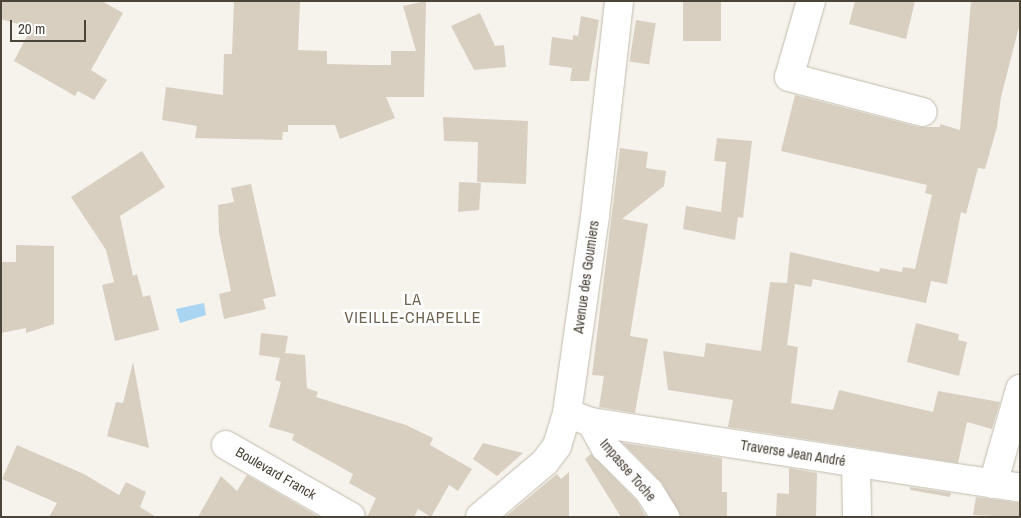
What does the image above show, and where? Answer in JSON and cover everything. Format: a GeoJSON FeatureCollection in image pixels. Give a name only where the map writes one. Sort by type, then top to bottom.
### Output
{"type":"FeatureCollection","features":[{"type":"Feature","properties":{"kind":"street","name":"Avenue des Goumiers"},"geometry":{"type":"LineString","coordinates":[[480,517],[545,462],[579,418],[595,216],[619,1]]}},
{"type":"Feature","properties":{"kind":"street"},"geometry":{"type":"LineString","coordinates":[[811,1],[789,77],[922,112]]}},
{"type":"Feature","properties":{"kind":"street"},"geometry":{"type":"LineString","coordinates":[[993,484],[1020,389]]}},
{"type":"Feature","properties":{"kind":"street","name":"Traverse Jean André"},"geometry":{"type":"LineString","coordinates":[[579,418],[1020,488]]}},
{"type":"Feature","properties":{"kind":"street","name":"Impasse Toche"},"geometry":{"type":"LineString","coordinates":[[579,418],[649,491],[665,517]]}},
{"type":"Feature","properties":{"kind":"street","name":"Boulevard Franck"},"geometry":{"type":"LineString","coordinates":[[226,445],[351,517]]}},
{"type":"Feature","properties":{"kind":"street"},"geometry":{"type":"LineString","coordinates":[[856,463],[857,517]]}},
{"type":"Feature","properties":{"kind":"water"},"geometry":{"type":"Polygon","coordinates":[[[204,303],[206,315],[180,323],[176,309],[204,303]]]}},
{"type":"Feature","properties":{"kind":"building"},"geometry":{"type":"Polygon","coordinates":[[[1,1],[102,1],[123,13],[91,70],[107,80],[94,100],[78,91],[75,96],[14,61],[31,28],[1,19],[1,1]]]}},
{"type":"Feature","properties":{"kind":"building"},"geometry":{"type":"Polygon","coordinates":[[[234,1],[300,1],[298,50],[327,51],[327,64],[391,65],[391,51],[416,51],[403,6],[426,1],[424,97],[386,97],[395,118],[340,139],[335,125],[288,125],[288,132],[283,132],[282,140],[195,138],[197,126],[162,120],[166,87],[223,95],[224,54],[232,54],[234,1]]]}},
{"type":"Feature","properties":{"kind":"building"},"geometry":{"type":"Polygon","coordinates":[[[683,1],[721,1],[721,41],[683,41],[683,1]]]}},
{"type":"Feature","properties":{"kind":"building"},"geometry":{"type":"Polygon","coordinates":[[[855,1],[915,1],[906,39],[849,24],[855,1]]]}},
{"type":"Feature","properties":{"kind":"building"},"geometry":{"type":"Polygon","coordinates":[[[971,1],[1020,1],[1020,23],[1001,97],[997,127],[985,169],[978,168],[966,214],[961,212],[947,284],[931,281],[926,303],[813,279],[811,287],[795,284],[787,345],[798,347],[791,403],[833,410],[839,390],[933,412],[938,391],[1000,402],[992,429],[967,422],[958,463],[728,427],[733,400],[668,390],[663,351],[704,357],[706,343],[761,351],[770,282],[787,283],[790,252],[879,272],[880,268],[902,272],[903,267],[915,269],[932,195],[925,193],[927,185],[781,151],[795,95],[918,127],[940,127],[940,124],[960,130],[971,1]]]}},
{"type":"Feature","properties":{"kind":"building"},"geometry":{"type":"Polygon","coordinates":[[[480,13],[495,46],[504,45],[506,67],[474,70],[451,26],[480,13]]]}},
{"type":"Feature","properties":{"kind":"building"},"geometry":{"type":"Polygon","coordinates":[[[581,16],[599,20],[589,81],[570,81],[572,68],[549,65],[552,37],[573,40],[573,35],[578,36],[581,16]]]}},
{"type":"Feature","properties":{"kind":"building"},"geometry":{"type":"Polygon","coordinates":[[[636,20],[656,23],[649,65],[629,61],[636,20]]]}},
{"type":"Feature","properties":{"kind":"building"},"geometry":{"type":"Polygon","coordinates":[[[443,117],[528,121],[526,184],[477,182],[478,142],[444,141],[443,117]]]}},
{"type":"Feature","properties":{"kind":"building"},"geometry":{"type":"Polygon","coordinates":[[[717,138],[752,141],[743,218],[738,217],[735,240],[683,229],[686,206],[721,212],[726,162],[714,161],[717,138]]]}},
{"type":"Feature","properties":{"kind":"building"},"geometry":{"type":"Polygon","coordinates":[[[620,148],[648,152],[646,168],[666,171],[664,186],[622,219],[648,224],[630,336],[648,339],[635,413],[599,407],[604,376],[592,375],[620,148]]]}},
{"type":"Feature","properties":{"kind":"building"},"geometry":{"type":"Polygon","coordinates":[[[142,151],[165,187],[120,216],[133,276],[137,274],[143,297],[150,295],[159,330],[115,341],[102,285],[114,282],[106,250],[71,197],[142,151]]]}},
{"type":"Feature","properties":{"kind":"building"},"geometry":{"type":"Polygon","coordinates":[[[459,182],[481,183],[479,210],[458,212],[459,182]]]}},
{"type":"Feature","properties":{"kind":"building"},"geometry":{"type":"Polygon","coordinates":[[[251,184],[276,296],[263,299],[266,309],[224,319],[219,294],[231,291],[219,233],[218,205],[234,202],[231,188],[251,184]]]}},
{"type":"Feature","properties":{"kind":"building"},"geometry":{"type":"Polygon","coordinates":[[[16,245],[54,246],[54,324],[26,333],[26,328],[1,333],[1,262],[16,262],[16,245]]]}},
{"type":"Feature","properties":{"kind":"building"},"geometry":{"type":"Polygon","coordinates":[[[916,323],[959,334],[958,340],[967,342],[959,376],[907,362],[916,323]]]}},
{"type":"Feature","properties":{"kind":"building"},"geometry":{"type":"Polygon","coordinates":[[[261,333],[288,336],[285,353],[305,355],[307,388],[318,392],[316,397],[406,425],[433,438],[430,445],[472,469],[458,491],[449,485],[431,517],[418,509],[414,517],[367,517],[376,498],[349,483],[353,474],[292,440],[294,434],[269,427],[281,382],[275,380],[280,358],[259,355],[261,333]]]}},
{"type":"Feature","properties":{"kind":"building"},"geometry":{"type":"Polygon","coordinates":[[[133,362],[149,448],[107,436],[116,402],[123,403],[133,362]]]}},
{"type":"Feature","properties":{"kind":"building"},"geometry":{"type":"Polygon","coordinates":[[[483,443],[523,453],[497,476],[473,459],[483,443]]]}},
{"type":"Feature","properties":{"kind":"building"},"geometry":{"type":"Polygon","coordinates":[[[623,443],[722,458],[722,492],[727,492],[727,517],[681,517],[662,483],[623,443]]]}},
{"type":"Feature","properties":{"kind":"building"},"geometry":{"type":"Polygon","coordinates":[[[17,445],[84,474],[119,495],[126,482],[146,492],[140,507],[156,517],[49,517],[57,503],[2,479],[17,445]]]}},
{"type":"Feature","properties":{"kind":"building"},"geometry":{"type":"Polygon","coordinates":[[[591,454],[637,501],[646,517],[621,517],[585,459],[591,454]]]}},
{"type":"Feature","properties":{"kind":"building"},"geometry":{"type":"Polygon","coordinates":[[[789,468],[817,473],[816,517],[776,517],[777,493],[789,494],[789,468]]]}},
{"type":"Feature","properties":{"kind":"building"},"geometry":{"type":"Polygon","coordinates":[[[569,472],[569,517],[505,517],[557,474],[561,479],[569,472]]]}},
{"type":"Feature","properties":{"kind":"building"},"geometry":{"type":"Polygon","coordinates":[[[247,475],[319,517],[198,517],[221,476],[237,491],[247,475]]]}},
{"type":"Feature","properties":{"kind":"building"},"geometry":{"type":"Polygon","coordinates":[[[910,487],[951,493],[950,497],[910,490],[910,487]]]}},
{"type":"Feature","properties":{"kind":"building"},"geometry":{"type":"Polygon","coordinates":[[[976,497],[1020,503],[1020,517],[973,515],[976,497]]]}},
{"type":"Feature","properties":{"kind":"district","name":"LA VIEILLE-CHAPELLE"},"geometry":{"type":"Point","coordinates":[413,308]}}]}
